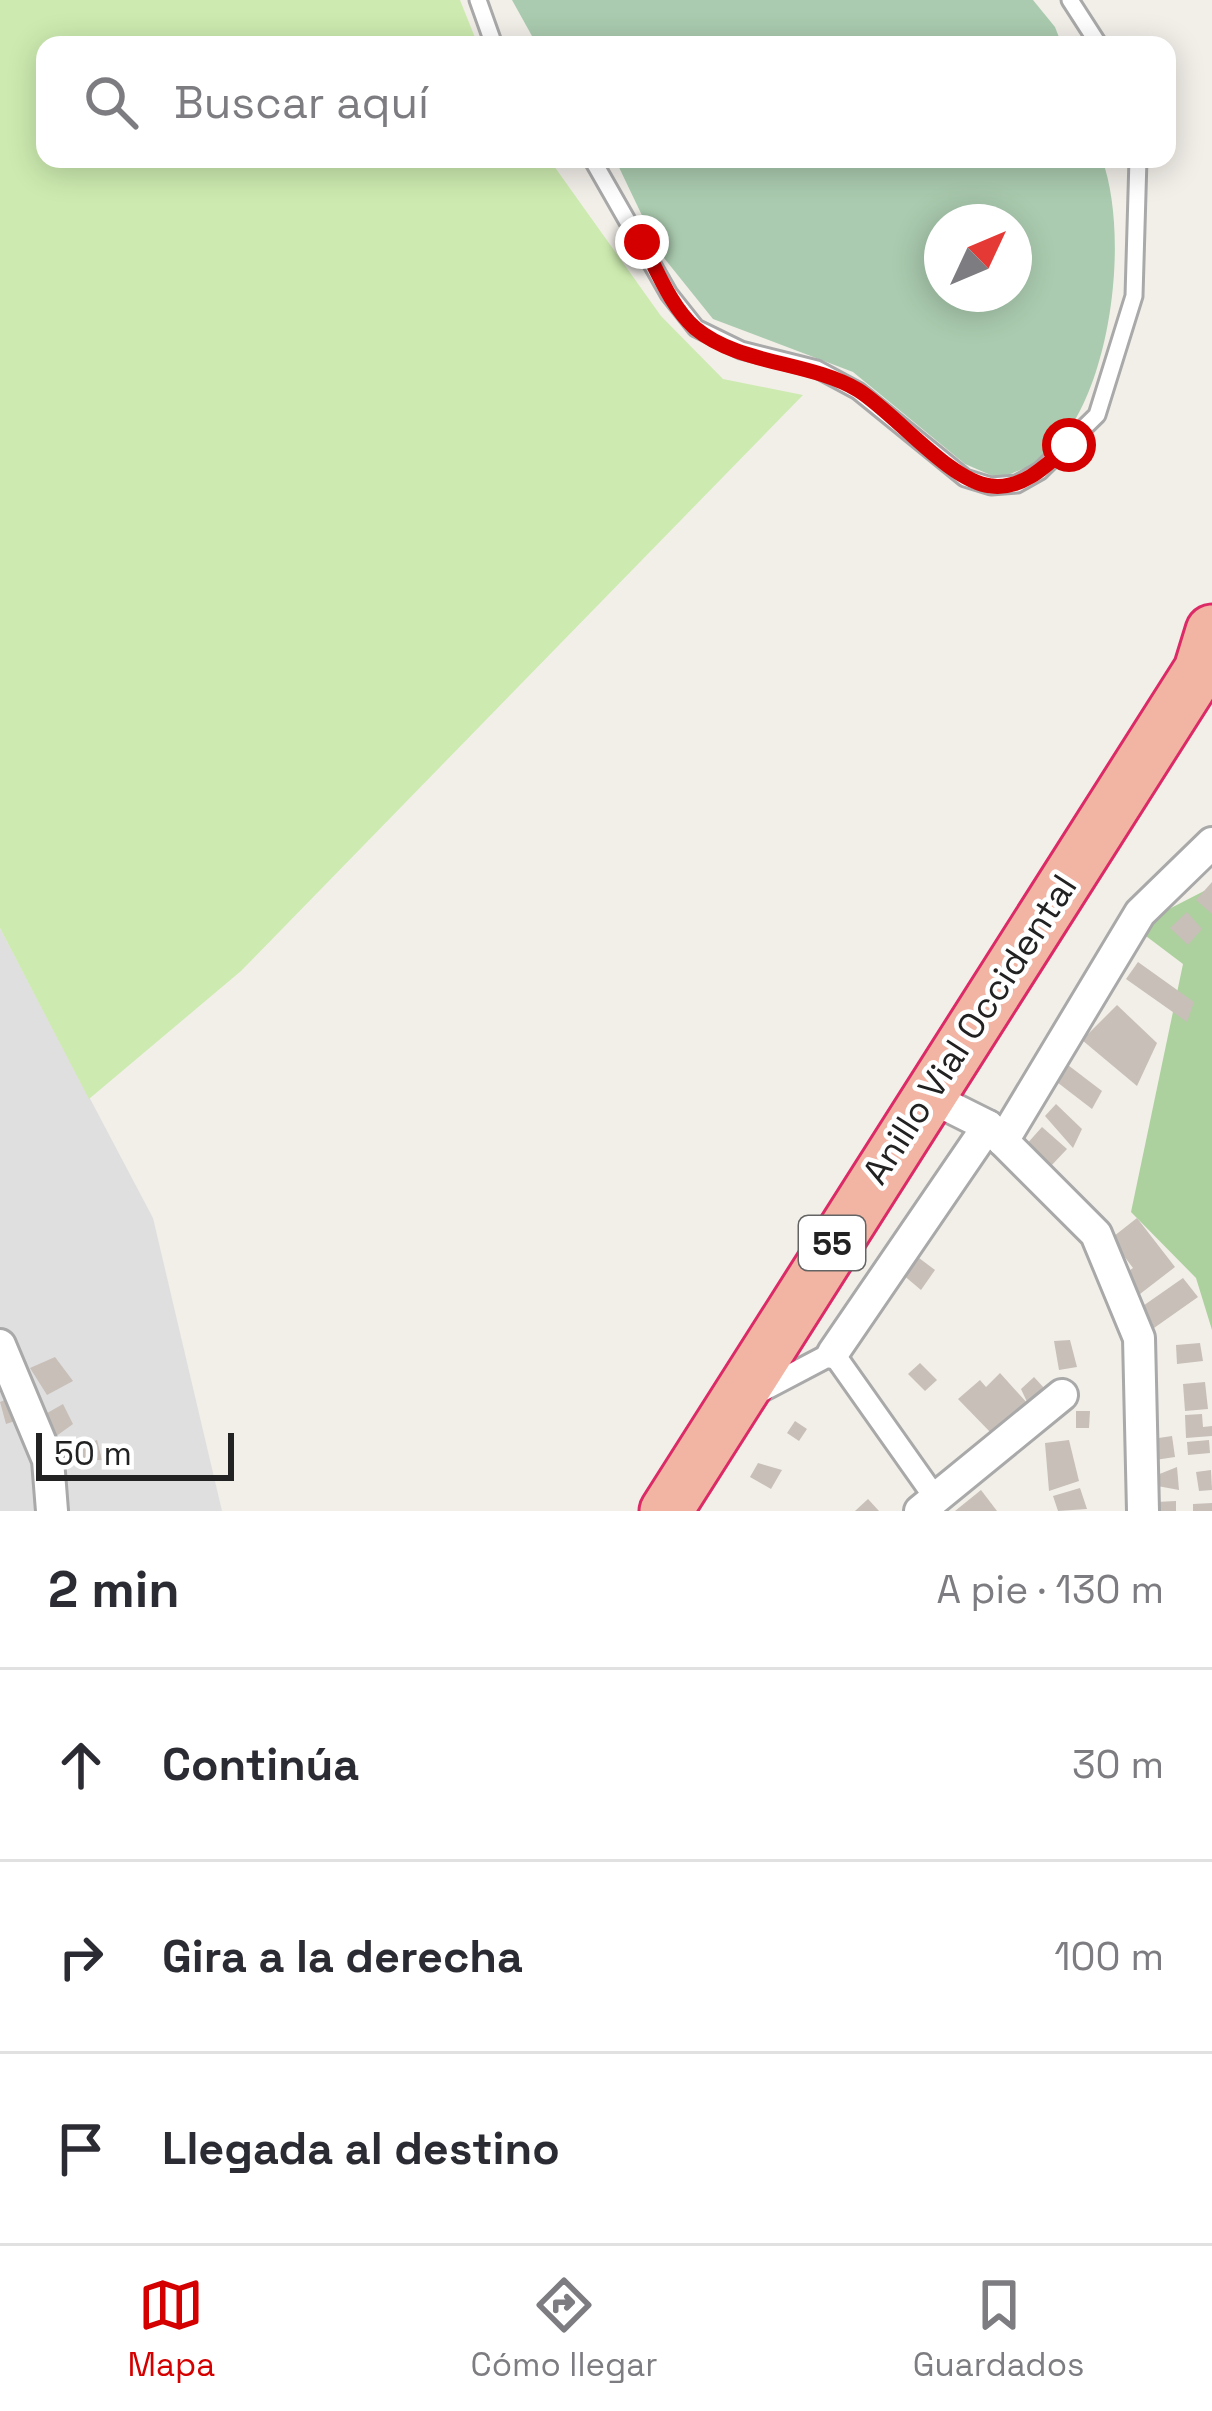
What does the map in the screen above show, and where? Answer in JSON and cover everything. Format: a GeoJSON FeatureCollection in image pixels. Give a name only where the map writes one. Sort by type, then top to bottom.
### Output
{"type":"FeatureCollection","features":[{"type":"Feature","properties":{"kind":"highway","name":"Anillo Vial Occidental"},"geometry":{"type":"LineString","coordinates":[[665,1511],[1208,654]]}},
{"type":"Feature","properties":{"kind":"street"},"geometry":{"type":"LineString","coordinates":[[736,1398],[761,1392],[833,1353],[996,1133],[1140,913],[1212,843]]}},
{"type":"Feature","properties":{"kind":"street"},"geometry":{"type":"LineString","coordinates":[[926,1095],[996,1133],[1096,1234],[1139,1338],[1144,1511]]}},
{"type":"Feature","properties":{"kind":"street"},"geometry":{"type":"LineString","coordinates":[[0,1345],[48,1460],[52,1511]]}},
{"type":"Feature","properties":{"kind":"street"},"geometry":{"type":"LineString","coordinates":[[833,1353],[932,1506],[1062,1395]]}},
{"type":"Feature","properties":{"kind":"lane"},"geometry":{"type":"LineString","coordinates":[[478,0],[491,36]]}},
{"type":"Feature","properties":{"kind":"lane"},"geometry":{"type":"LineString","coordinates":[[1070,0],[1093,36]]}},
{"type":"Feature","properties":{"kind":"lane"},"geometry":{"type":"LineString","coordinates":[[597,168],[669,294],[696,328],[741,350],[817,369],[858,391],[964,478],[991,486],[1017,484],[1040,471],[1097,416],[1133,296],[1138,168]]}},
{"type":"Feature","properties":{"kind":"shaded area"},"geometry":{"type":"Polygon","coordinates":[[[0,928],[153,1218],[222,1511],[0,1511],[0,928]]]}},
{"type":"Feature","properties":{"kind":"green space"},"geometry":{"type":"Polygon","coordinates":[[[0,0],[460,0],[474,36],[36,36],[36,168],[555,168],[661,316],[723,379],[803,395],[241,971],[89,1099],[0,928],[0,0]]]}},
{"type":"Feature","properties":{"kind":"green space"},"geometry":{"type":"Polygon","coordinates":[[[512,0],[1033,0],[1058,36],[532,36],[512,0]]]}},
{"type":"Feature","properties":{"kind":"green space"},"geometry":{"type":"Polygon","coordinates":[[[619,168],[1104,168],[1114,229],[1110,313],[1088,393],[1071,427],[1050,453],[1000,479],[965,464],[853,372],[713,319],[660,253],[619,168]]]}},
{"type":"Feature","properties":{"kind":"green space"},"geometry":{"type":"Polygon","coordinates":[[[1204,891],[1212,897],[1212,1330],[1196,1278],[1131,1212],[1183,964],[1134,927],[1204,891]]]}},
{"type":"Feature","properties":{"kind":"building"},"geometry":{"type":"Polygon","coordinates":[[[1212,882],[1212,914],[1196,900],[1212,882]]]}},
{"type":"Feature","properties":{"kind":"building"},"geometry":{"type":"Polygon","coordinates":[[[1187,912],[1202,929],[1188,945],[1170,928],[1187,912]]]}},
{"type":"Feature","properties":{"kind":"building"},"geometry":{"type":"Polygon","coordinates":[[[1138,962],[1194,1002],[1187,1022],[1126,979],[1138,962]]]}},
{"type":"Feature","properties":{"kind":"building"},"geometry":{"type":"Polygon","coordinates":[[[1117,1005],[1157,1043],[1137,1086],[1082,1040],[1117,1005]]]}},
{"type":"Feature","properties":{"kind":"building"},"geometry":{"type":"Polygon","coordinates":[[[1064,1062],[1102,1091],[1092,1109],[1053,1079],[1064,1062]]]}},
{"type":"Feature","properties":{"kind":"building"},"geometry":{"type":"Polygon","coordinates":[[[1056,1104],[1082,1129],[1073,1148],[1045,1116],[1056,1104]]]}},
{"type":"Feature","properties":{"kind":"building"},"geometry":{"type":"Polygon","coordinates":[[[1042,1127],[1067,1149],[1050,1167],[1025,1146],[1042,1127]]]}},
{"type":"Feature","properties":{"kind":"building"},"geometry":{"type":"Polygon","coordinates":[[[1137,1218],[1175,1267],[1140,1294],[1124,1274],[1133,1268],[1124,1256],[1112,1264],[1109,1240],[1137,1218]]]}},
{"type":"Feature","properties":{"kind":"building"},"geometry":{"type":"Polygon","coordinates":[[[915,1255],[935,1270],[921,1290],[902,1274],[915,1255]]]}},
{"type":"Feature","properties":{"kind":"building"},"geometry":{"type":"Polygon","coordinates":[[[1183,1278],[1198,1297],[1154,1328],[1140,1308],[1183,1278]]]}},
{"type":"Feature","properties":{"kind":"building"},"geometry":{"type":"Polygon","coordinates":[[[1070,1340],[1077,1367],[1059,1370],[1054,1341],[1070,1340]]]}},
{"type":"Feature","properties":{"kind":"building"},"geometry":{"type":"Polygon","coordinates":[[[1200,1343],[1203,1361],[1177,1364],[1176,1345],[1200,1343]]]}},
{"type":"Feature","properties":{"kind":"building"},"geometry":{"type":"Polygon","coordinates":[[[55,1357],[73,1381],[47,1395],[30,1368],[55,1357]]]}},
{"type":"Feature","properties":{"kind":"building"},"geometry":{"type":"Polygon","coordinates":[[[920,1363],[937,1380],[925,1391],[908,1374],[920,1363]]]}},
{"type":"Feature","properties":{"kind":"building"},"geometry":{"type":"Polygon","coordinates":[[[1000,1373],[1028,1404],[992,1434],[958,1399],[980,1380],[986,1387],[1000,1373]]]}},
{"type":"Feature","properties":{"kind":"building"},"geometry":{"type":"Polygon","coordinates":[[[1034,1377],[1045,1389],[1028,1404],[1021,1389],[1034,1377]]]}},
{"type":"Feature","properties":{"kind":"building"},"geometry":{"type":"Polygon","coordinates":[[[1205,1382],[1208,1409],[1185,1411],[1183,1384],[1205,1382]]]}},
{"type":"Feature","properties":{"kind":"building"},"geometry":{"type":"Polygon","coordinates":[[[7,1399],[18,1420],[6,1424],[0,1402],[7,1399]]]}},
{"type":"Feature","properties":{"kind":"building"},"geometry":{"type":"Polygon","coordinates":[[[63,1404],[73,1424],[55,1437],[42,1416],[63,1404]]]}},
{"type":"Feature","properties":{"kind":"building"},"geometry":{"type":"Polygon","coordinates":[[[1076,1411],[1090,1411],[1089,1428],[1076,1428],[1076,1411]]]}},
{"type":"Feature","properties":{"kind":"building"},"geometry":{"type":"Polygon","coordinates":[[[1202,1414],[1203,1427],[1212,1426],[1212,1436],[1186,1438],[1185,1415],[1202,1414]]]}},
{"type":"Feature","properties":{"kind":"building"},"geometry":{"type":"Polygon","coordinates":[[[795,1421],[807,1429],[799,1441],[787,1433],[795,1421]]]}},
{"type":"Feature","properties":{"kind":"building"},"geometry":{"type":"Polygon","coordinates":[[[1172,1436],[1175,1457],[1155,1460],[1152,1439],[1172,1436]]]}},
{"type":"Feature","properties":{"kind":"building"},"geometry":{"type":"Polygon","coordinates":[[[97,1440],[102,1460],[80,1460],[76,1448],[97,1440]]]}},
{"type":"Feature","properties":{"kind":"building"},"geometry":{"type":"Polygon","coordinates":[[[1069,1440],[1079,1481],[1049,1491],[1045,1443],[1069,1440]]]}},
{"type":"Feature","properties":{"kind":"building"},"geometry":{"type":"Polygon","coordinates":[[[1209,1440],[1210,1453],[1188,1455],[1187,1442],[1209,1440]]]}},
{"type":"Feature","properties":{"kind":"building"},"geometry":{"type":"Polygon","coordinates":[[[758,1463],[782,1470],[771,1489],[750,1477],[758,1463]]]}},
{"type":"Feature","properties":{"kind":"building"},"geometry":{"type":"Polygon","coordinates":[[[1177,1467],[1179,1490],[1152,1485],[1152,1477],[1177,1467]]]}},
{"type":"Feature","properties":{"kind":"building"},"geometry":{"type":"Polygon","coordinates":[[[1211,1470],[1212,1490],[1199,1491],[1196,1472],[1211,1470]]]}},
{"type":"Feature","properties":{"kind":"building"},"geometry":{"type":"Polygon","coordinates":[[[1080,1488],[1087,1509],[1058,1511],[1053,1496],[1080,1488]]]}},
{"type":"Feature","properties":{"kind":"building"},"geometry":{"type":"Polygon","coordinates":[[[981,1490],[997,1511],[955,1511],[981,1490]]]}},
{"type":"Feature","properties":{"kind":"building"},"geometry":{"type":"Polygon","coordinates":[[[868,1499],[879,1511],[855,1511],[868,1499]]]}},
{"type":"Feature","properties":{"kind":"building"},"geometry":{"type":"Polygon","coordinates":[[[1176,1501],[1176,1511],[1156,1511],[1156,1502],[1176,1501]]]}},
{"type":"Feature","properties":{"kind":"building"},"geometry":{"type":"Polygon","coordinates":[[[1212,1503],[1212,1511],[1193,1511],[1193,1504],[1212,1503]]]}},
{"type":"Feature","properties":{"kind":"route"},"geometry":{"type":"LineString","coordinates":[[642,242],[669,294],[696,328],[741,350],[817,369],[858,391],[901,421],[964,478],[991,486],[1017,484],[1069,445]]}}]}
